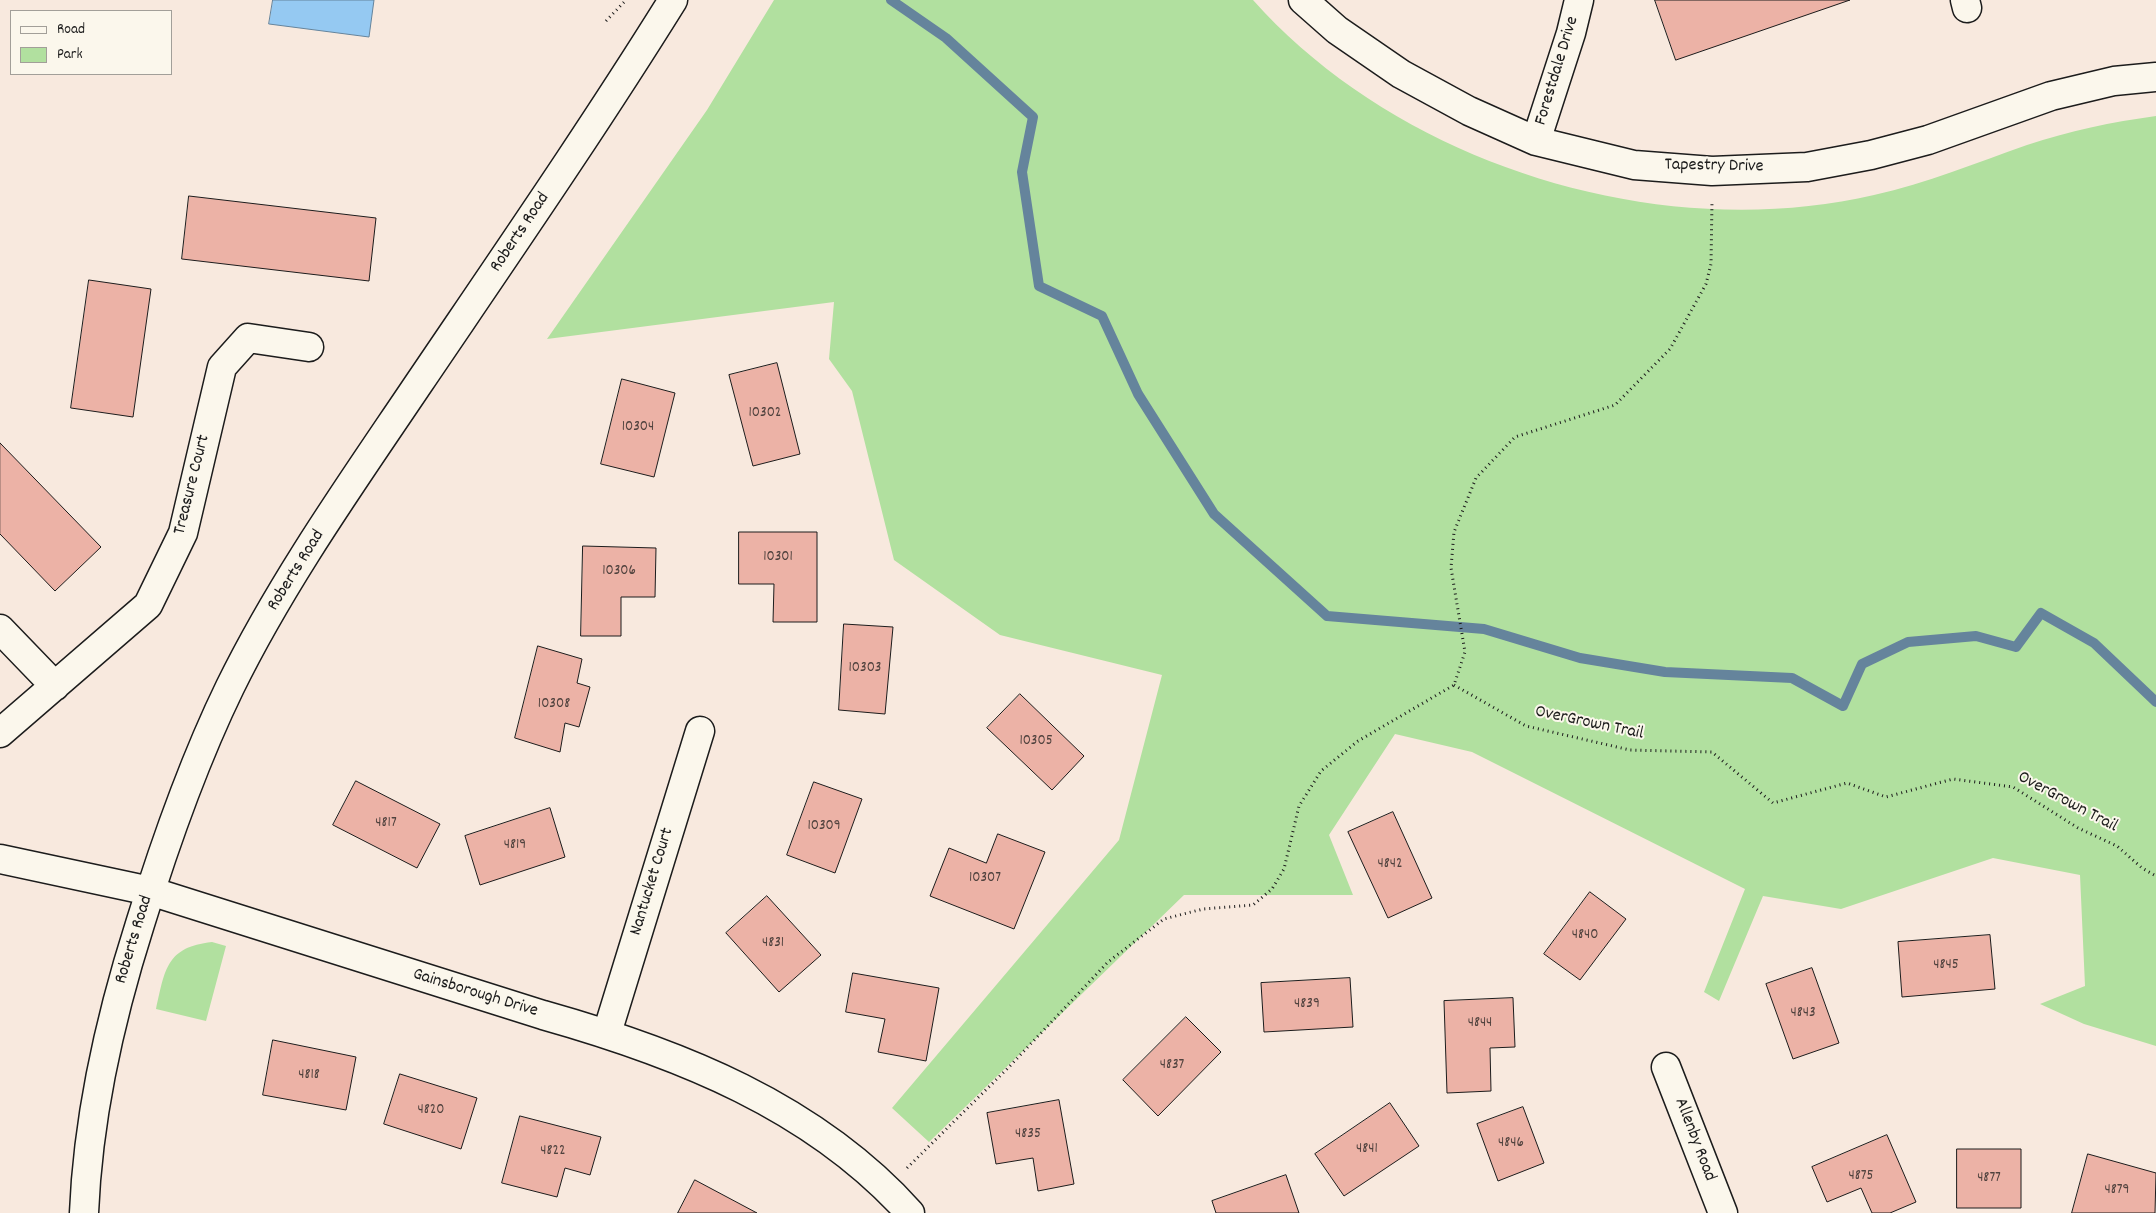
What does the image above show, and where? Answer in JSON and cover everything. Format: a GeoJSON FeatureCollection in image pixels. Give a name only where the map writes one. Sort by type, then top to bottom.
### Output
{"type":"FeatureCollection","features":[{"type":"Feature","properties":{"kind":"street","name":"Roberts Road"},"geometry":{"type":"LineString","coordinates":[[84,1213],[85,1182],[98,1081],[120,988],[150,891],[190,778],[230,686],[288,580],[362,467],[596,122],[674,0]]}},
{"type":"Feature","properties":{"kind":"street","name":"Tapestry Drive"},"geometry":{"type":"LineString","coordinates":[[1303,0],[1338,30],[1401,74],[1469,111],[1536,142],[1634,165],[1712,171],[1807,167],[1872,156],[1928,140],[2051,96],[2114,82],[2156,77]]}},
{"type":"Feature","properties":{"kind":"street","name":"Forestdale Drive"},"geometry":{"type":"LineString","coordinates":[[1536,142],[1571,33],[1579,0]]}},
{"type":"Feature","properties":{"kind":"street","name":"Treasure Court"},"geometry":{"type":"LineString","coordinates":[[0,732],[56,686],[148,605],[183,533],[222,367],[248,338],[309,347]]}},
{"type":"Feature","properties":{"kind":"street"},"geometry":{"type":"LineString","coordinates":[[0,629],[56,686]]}},
{"type":"Feature","properties":{"kind":"street","name":"Nantucket Court"},"geometry":{"type":"LineString","coordinates":[[607,1033],[700,731]]}},
{"type":"Feature","properties":{"kind":"street","name":"Gainsborough Drive"},"geometry":{"type":"LineString","coordinates":[[0,860],[150,891],[533,1012],[607,1033],[674,1057],[756,1094],[823,1138],[887,1187],[910,1213]]}},
{"type":"Feature","properties":{"kind":"street","name":"Allenby Road"},"geometry":{"type":"LineString","coordinates":[[1666,1067],[1723,1213]]}},
{"type":"Feature","properties":{"kind":"path"},"geometry":{"type":"LineString","coordinates":[[606,21],[626,0]]}},
{"type":"Feature","properties":{"kind":"path"},"geometry":{"type":"LineString","coordinates":[[887,1187],[1008,1068],[1115,956],[1164,919],[1203,909],[1253,905],[1272,888],[1284,869],[1299,806],[1321,771],[1358,741],[1454,685],[1465,652],[1451,568],[1454,532],[1476,478],[1515,437],[1614,405],[1670,349],[1706,284],[1711,264],[1712,171]]}},
{"type":"Feature","properties":{"kind":"path","name":"OverGrown Trail"},"geometry":{"type":"LineString","coordinates":[[1454,685],[1526,726],[1630,750],[1712,752],[1773,803],[1847,783],[1886,797],[1954,779],[2013,787],[2078,828],[2117,846],[2142,868],[2156,876]]}},
{"type":"Feature","properties":{"kind":"green space"},"geometry":{"type":"Polygon","coordinates":[[[774,0],[1253,0],[1313,58],[1382,107],[1457,147],[1538,178],[1622,199],[1707,209],[1792,208],[1874,195],[1932,179],[2059,135],[2107,124],[2156,116],[2156,1046],[2084,1024],[2040,1004],[2085,986],[2080,875],[1993,858],[1841,909],[1763,896],[1719,1001],[1704,992],[1745,889],[1472,752],[1395,734],[1329,835],[1353,895],[1184,895],[929,1142],[892,1108],[1119,840],[1162,675],[1000,635],[894,560],[852,391],[829,359],[834,302],[547,339],[707,110],[774,0]]]}},
{"type":"Feature","properties":{"kind":"green space"},"geometry":{"type":"Polygon","coordinates":[[[212,942],[226,946],[206,1021],[156,1009],[166,972],[176,955],[185,949],[212,942]]]}},
{"type":"Feature","properties":{"kind":"water"},"geometry":{"type":"Polygon","coordinates":[[[273,0],[374,0],[369,37],[269,24],[273,0]]]}},
{"type":"Feature","properties":{"kind":"building"},"geometry":{"type":"Polygon","coordinates":[[[1655,0],[1850,0],[1676,60],[1655,0]]]}},
{"type":"Feature","properties":{"kind":"building"},"geometry":{"type":"Polygon","coordinates":[[[189,196],[376,218],[369,281],[182,259],[189,196]]]}},
{"type":"Feature","properties":{"kind":"building"},"geometry":{"type":"Polygon","coordinates":[[[89,280],[151,289],[133,417],[71,408],[89,280]]]}},
{"type":"Feature","properties":{"kind":"building"},"geometry":{"type":"Polygon","coordinates":[[[777,363],[800,454],[753,466],[729,375],[777,363]]]}},
{"type":"Feature","properties":{"kind":"building"},"geometry":{"type":"Polygon","coordinates":[[[622,379],[675,393],[654,477],[601,464],[622,379]]]}},
{"type":"Feature","properties":{"kind":"building"},"geometry":{"type":"Polygon","coordinates":[[[0,443],[101,547],[55,591],[0,534],[0,443]]]}},
{"type":"Feature","properties":{"kind":"building"},"geometry":{"type":"Polygon","coordinates":[[[739,532],[817,532],[817,622],[773,622],[774,584],[739,584],[739,532]]]}},
{"type":"Feature","properties":{"kind":"building"},"geometry":{"type":"Polygon","coordinates":[[[583,546],[656,548],[655,597],[621,597],[621,636],[581,636],[583,546]]]}},
{"type":"Feature","properties":{"kind":"building"},"geometry":{"type":"Polygon","coordinates":[[[844,624],[893,627],[885,714],[839,710],[844,624]]]}},
{"type":"Feature","properties":{"kind":"building"},"geometry":{"type":"Polygon","coordinates":[[[538,646],[582,659],[577,683],[590,687],[579,727],[565,723],[560,752],[515,738],[538,646]]]}},
{"type":"Feature","properties":{"kind":"building"},"geometry":{"type":"Polygon","coordinates":[[[1020,694],[1084,756],[1052,790],[987,728],[1020,694]]]}},
{"type":"Feature","properties":{"kind":"building"},"geometry":{"type":"Polygon","coordinates":[[[356,781],[440,824],[417,868],[333,825],[356,781]]]}},
{"type":"Feature","properties":{"kind":"building"},"geometry":{"type":"Polygon","coordinates":[[[814,782],[862,799],[835,873],[787,855],[814,782]]]}},
{"type":"Feature","properties":{"kind":"building"},"geometry":{"type":"Polygon","coordinates":[[[550,808],[565,857],[480,885],[465,836],[550,808]]]}},
{"type":"Feature","properties":{"kind":"building"},"geometry":{"type":"Polygon","coordinates":[[[1393,812],[1432,898],[1388,918],[1348,832],[1393,812]]]}},
{"type":"Feature","properties":{"kind":"building"},"geometry":{"type":"Polygon","coordinates":[[[998,834],[1045,852],[1014,929],[930,896],[949,848],[986,863],[998,834]]]}},
{"type":"Feature","properties":{"kind":"building"},"geometry":{"type":"Polygon","coordinates":[[[1590,892],[1626,919],[1580,980],[1544,954],[1590,892]]]}},
{"type":"Feature","properties":{"kind":"building"},"geometry":{"type":"Polygon","coordinates":[[[767,896],[821,955],[779,992],[726,933],[767,896]]]}},
{"type":"Feature","properties":{"kind":"building"},"geometry":{"type":"Polygon","coordinates":[[[1990,935],[1995,989],[1902,997],[1898,942],[1990,935]]]}},
{"type":"Feature","properties":{"kind":"building"},"geometry":{"type":"Polygon","coordinates":[[[1812,968],[1839,1043],[1793,1059],[1766,984],[1812,968]]]}},
{"type":"Feature","properties":{"kind":"building"},"geometry":{"type":"Polygon","coordinates":[[[853,973],[939,988],[926,1061],[878,1052],[885,1019],[846,1012],[853,973]]]}},
{"type":"Feature","properties":{"kind":"building"},"geometry":{"type":"Polygon","coordinates":[[[1350,978],[1353,1027],[1264,1032],[1261,983],[1350,978]]]}},
{"type":"Feature","properties":{"kind":"building"},"geometry":{"type":"Polygon","coordinates":[[[1513,998],[1515,1047],[1490,1048],[1491,1091],[1447,1093],[1444,1001],[1513,998]]]}},
{"type":"Feature","properties":{"kind":"building"},"geometry":{"type":"Polygon","coordinates":[[[1186,1017],[1221,1052],[1158,1116],[1123,1080],[1186,1017]]]}},
{"type":"Feature","properties":{"kind":"building"},"geometry":{"type":"Polygon","coordinates":[[[273,1040],[356,1057],[346,1110],[263,1095],[273,1040]]]}},
{"type":"Feature","properties":{"kind":"building"},"geometry":{"type":"Polygon","coordinates":[[[400,1074],[477,1098],[461,1149],[384,1124],[400,1074]]]}},
{"type":"Feature","properties":{"kind":"building"},"geometry":{"type":"Polygon","coordinates":[[[1059,1100],[1074,1184],[1038,1191],[1033,1158],[996,1164],[987,1113],[1059,1100]]]}},
{"type":"Feature","properties":{"kind":"building"},"geometry":{"type":"Polygon","coordinates":[[[1390,1103],[1419,1146],[1344,1196],[1315,1154],[1390,1103]]]}},
{"type":"Feature","properties":{"kind":"building"},"geometry":{"type":"Polygon","coordinates":[[[1523,1107],[1544,1163],[1498,1181],[1477,1124],[1523,1107]]]}},
{"type":"Feature","properties":{"kind":"building"},"geometry":{"type":"Polygon","coordinates":[[[520,1116],[601,1137],[590,1175],[565,1168],[557,1197],[502,1183],[520,1116]]]}},
{"type":"Feature","properties":{"kind":"building"},"geometry":{"type":"Polygon","coordinates":[[[1887,1135],[1916,1202],[1890,1213],[1872,1213],[1861,1188],[1827,1202],[1812,1167],[1887,1135]]]}},
{"type":"Feature","properties":{"kind":"building"},"geometry":{"type":"Polygon","coordinates":[[[1957,1149],[2021,1149],[2021,1208],[1957,1208],[1957,1149]]]}},
{"type":"Feature","properties":{"kind":"building"},"geometry":{"type":"Polygon","coordinates":[[[2088,1154],[2156,1173],[2155,1213],[2072,1213],[2088,1154]]]}},
{"type":"Feature","properties":{"kind":"building"},"geometry":{"type":"Polygon","coordinates":[[[1286,1175],[1299,1213],[1216,1213],[1212,1201],[1286,1175]]]}},
{"type":"Feature","properties":{"kind":"building"},"geometry":{"type":"Polygon","coordinates":[[[695,1180],[757,1213],[678,1213],[695,1180]]]}},
{"type":"Feature","properties":{"kind":"waterway"},"geometry":{"type":"LineString","coordinates":[[891,0],[946,38],[1033,117],[1022,172],[1039,286],[1102,316],[1138,394],[1214,514],[1327,616],[1484,629],[1580,658],[1665,672],[1792,678],[1843,706],[1862,664],[1908,642],[1976,636],[2016,647],[2041,613],[2094,643],[2156,702]]}}]}
